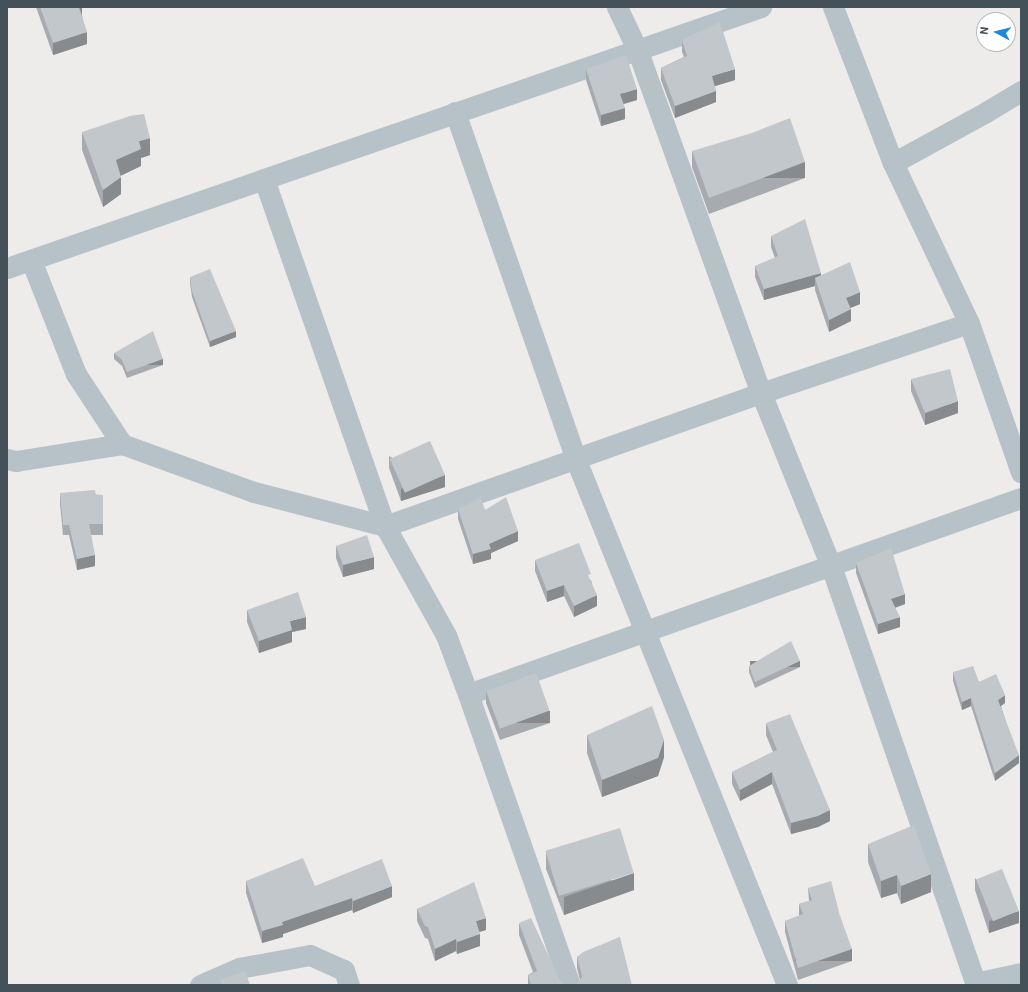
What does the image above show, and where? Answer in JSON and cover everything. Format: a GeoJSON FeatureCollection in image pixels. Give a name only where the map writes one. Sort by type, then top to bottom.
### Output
{"type":"FeatureCollection","features":[{"type":"Feature","properties":{"kind":"street"},"geometry":{"type":"LineString","coordinates":[[617,7],[636,49],[761,393],[831,566],[971,984],[1021,972]]}},
{"type":"Feature","properties":{"kind":"street"},"geometry":{"type":"LineString","coordinates":[[7,268],[761,7]]}},
{"type":"Feature","properties":{"kind":"street"},"geometry":{"type":"LineString","coordinates":[[833,7],[893,163],[968,323],[1021,472]]}},
{"type":"Feature","properties":{"kind":"street"},"geometry":{"type":"LineString","coordinates":[[893,163],[1021,91]]}},
{"type":"Feature","properties":{"kind":"street"},"geometry":{"type":"LineString","coordinates":[[455,112],[576,460],[787,985]]}},
{"type":"Feature","properties":{"kind":"street"},"geometry":{"type":"LineString","coordinates":[[264,179],[385,526],[446,635],[570,985]]}},
{"type":"Feature","properties":{"kind":"street"},"geometry":{"type":"LineString","coordinates":[[31,260],[76,374],[122,444]]}},
{"type":"Feature","properties":{"kind":"street"},"geometry":{"type":"LineString","coordinates":[[7,459],[16,461],[122,444],[254,492],[385,526],[576,460],[761,393],[968,323]]}},
{"type":"Feature","properties":{"kind":"street"},"geometry":{"type":"LineString","coordinates":[[468,694],[1021,498]]}},
{"type":"Feature","properties":{"kind":"street"},"geometry":{"type":"LineString","coordinates":[[200,985],[239,968],[310,956],[344,970],[350,985]]}},
{"type":"Feature","properties":{"kind":"building"},"geometry":{"type":"Polygon","coordinates":[[[40,7],[79,7],[87,32],[53,43],[40,7]]]}},
{"type":"Feature","properties":{"kind":"building"},"geometry":{"type":"Polygon","coordinates":[[[720,22],[735,69],[712,76],[716,91],[675,106],[661,68],[687,56],[682,40],[720,22]]]}},
{"type":"Feature","properties":{"kind":"building"},"geometry":{"type":"Polygon","coordinates":[[[626,55],[637,89],[620,94],[625,108],[601,115],[586,69],[626,55]]]}},
{"type":"Feature","properties":{"kind":"building"},"geometry":{"type":"Polygon","coordinates":[[[144,114],[150,138],[139,141],[141,149],[116,160],[121,177],[103,190],[82,132],[130,116],[144,114]]]}},
{"type":"Feature","properties":{"kind":"building"},"geometry":{"type":"Polygon","coordinates":[[[790,118],[805,162],[709,198],[692,151],[752,133],[790,118]]]}},
{"type":"Feature","properties":{"kind":"building"},"geometry":{"type":"Polygon","coordinates":[[[805,219],[821,273],[764,289],[755,266],[778,256],[771,236],[805,219]]]}},
{"type":"Feature","properties":{"kind":"building"},"geometry":{"type":"Polygon","coordinates":[[[850,262],[860,292],[846,298],[851,309],[829,320],[815,278],[850,262]]]}},
{"type":"Feature","properties":{"kind":"building"},"geometry":{"type":"Polygon","coordinates":[[[210,269],[236,331],[210,341],[192,291],[190,277],[210,269]]]}},
{"type":"Feature","properties":{"kind":"building"},"geometry":{"type":"Polygon","coordinates":[[[153,331],[163,359],[127,372],[122,360],[114,353],[153,331]]]}},
{"type":"Feature","properties":{"kind":"building"},"geometry":{"type":"Polygon","coordinates":[[[950,369],[958,401],[925,413],[911,379],[950,369]]]}},
{"type":"Feature","properties":{"kind":"building"},"geometry":{"type":"Polygon","coordinates":[[[430,441],[445,475],[405,493],[390,459],[430,441]]]}},
{"type":"Feature","properties":{"kind":"building"},"geometry":{"type":"Polygon","coordinates":[[[95,490],[96,495],[103,495],[103,524],[89,524],[95,555],[77,559],[69,525],[63,525],[60,493],[95,490]]]}},
{"type":"Feature","properties":{"kind":"building"},"geometry":{"type":"Polygon","coordinates":[[[506,497],[518,531],[489,544],[491,549],[473,554],[458,509],[481,498],[485,510],[506,497]]]}},
{"type":"Feature","properties":{"kind":"building"},"geometry":{"type":"Polygon","coordinates":[[[367,535],[374,557],[343,565],[336,546],[367,535]]]}},
{"type":"Feature","properties":{"kind":"building"},"geometry":{"type":"Polygon","coordinates":[[[579,543],[591,574],[588,575],[597,595],[574,606],[564,585],[547,591],[535,560],[579,543]]]}},
{"type":"Feature","properties":{"kind":"building"},"geometry":{"type":"Polygon","coordinates":[[[891,548],[905,594],[891,599],[900,617],[878,624],[856,563],[891,548]]]}},
{"type":"Feature","properties":{"kind":"building"},"geometry":{"type":"Polygon","coordinates":[[[298,592],[306,617],[290,621],[292,630],[259,641],[247,610],[298,592]]]}},
{"type":"Feature","properties":{"kind":"building"},"geometry":{"type":"Polygon","coordinates":[[[791,641],[800,661],[755,682],[749,666],[791,641]]]}},
{"type":"Feature","properties":{"kind":"building"},"geometry":{"type":"Polygon","coordinates":[[[973,666],[979,682],[996,674],[1005,695],[998,700],[1019,755],[995,773],[971,698],[962,702],[953,672],[973,666]]]}},
{"type":"Feature","properties":{"kind":"building"},"geometry":{"type":"Polygon","coordinates":[[[536,673],[550,711],[500,729],[486,691],[536,673]]]}},
{"type":"Feature","properties":{"kind":"building"},"geometry":{"type":"Polygon","coordinates":[[[652,706],[664,740],[658,758],[602,780],[587,735],[652,706]]]}},
{"type":"Feature","properties":{"kind":"building"},"geometry":{"type":"Polygon","coordinates":[[[790,714],[830,810],[818,816],[791,823],[772,772],[740,790],[732,772],[777,750],[766,723],[790,714]]]}},
{"type":"Feature","properties":{"kind":"building"},"geometry":{"type":"Polygon","coordinates":[[[914,825],[931,874],[901,886],[897,875],[881,881],[868,844],[914,825]]]}},
{"type":"Feature","properties":{"kind":"building"},"geometry":{"type":"Polygon","coordinates":[[[620,828],[634,873],[559,896],[545,851],[620,828]]]}},
{"type":"Feature","properties":{"kind":"building"},"geometry":{"type":"Polygon","coordinates":[[[303,858],[315,886],[382,859],[392,886],[353,901],[352,898],[282,922],[283,925],[262,931],[246,881],[303,858]]]}},
{"type":"Feature","properties":{"kind":"building"},"geometry":{"type":"Polygon","coordinates":[[[1002,869],[1019,911],[993,921],[976,879],[1002,869]]]}},
{"type":"Feature","properties":{"kind":"building"},"geometry":{"type":"Polygon","coordinates":[[[831,881],[840,916],[852,949],[798,968],[785,921],[803,914],[799,904],[812,900],[808,888],[831,881]]]}},
{"type":"Feature","properties":{"kind":"building"},"geometry":{"type":"Polygon","coordinates":[[[474,882],[486,918],[476,921],[480,934],[457,942],[456,939],[435,949],[428,927],[425,926],[417,909],[474,882]]]}},
{"type":"Feature","properties":{"kind":"building"},"geometry":{"type":"Polygon","coordinates":[[[531,918],[559,978],[567,985],[531,985],[528,975],[537,971],[519,923],[531,918]]]}},
{"type":"Feature","properties":{"kind":"building"},"geometry":{"type":"Polygon","coordinates":[[[620,937],[632,985],[574,985],[579,982],[582,976],[577,957],[583,952],[620,937]]]}},
{"type":"Feature","properties":{"kind":"building"},"geometry":{"type":"Polygon","coordinates":[[[245,971],[250,985],[222,985],[220,980],[245,971]]]}}]}
